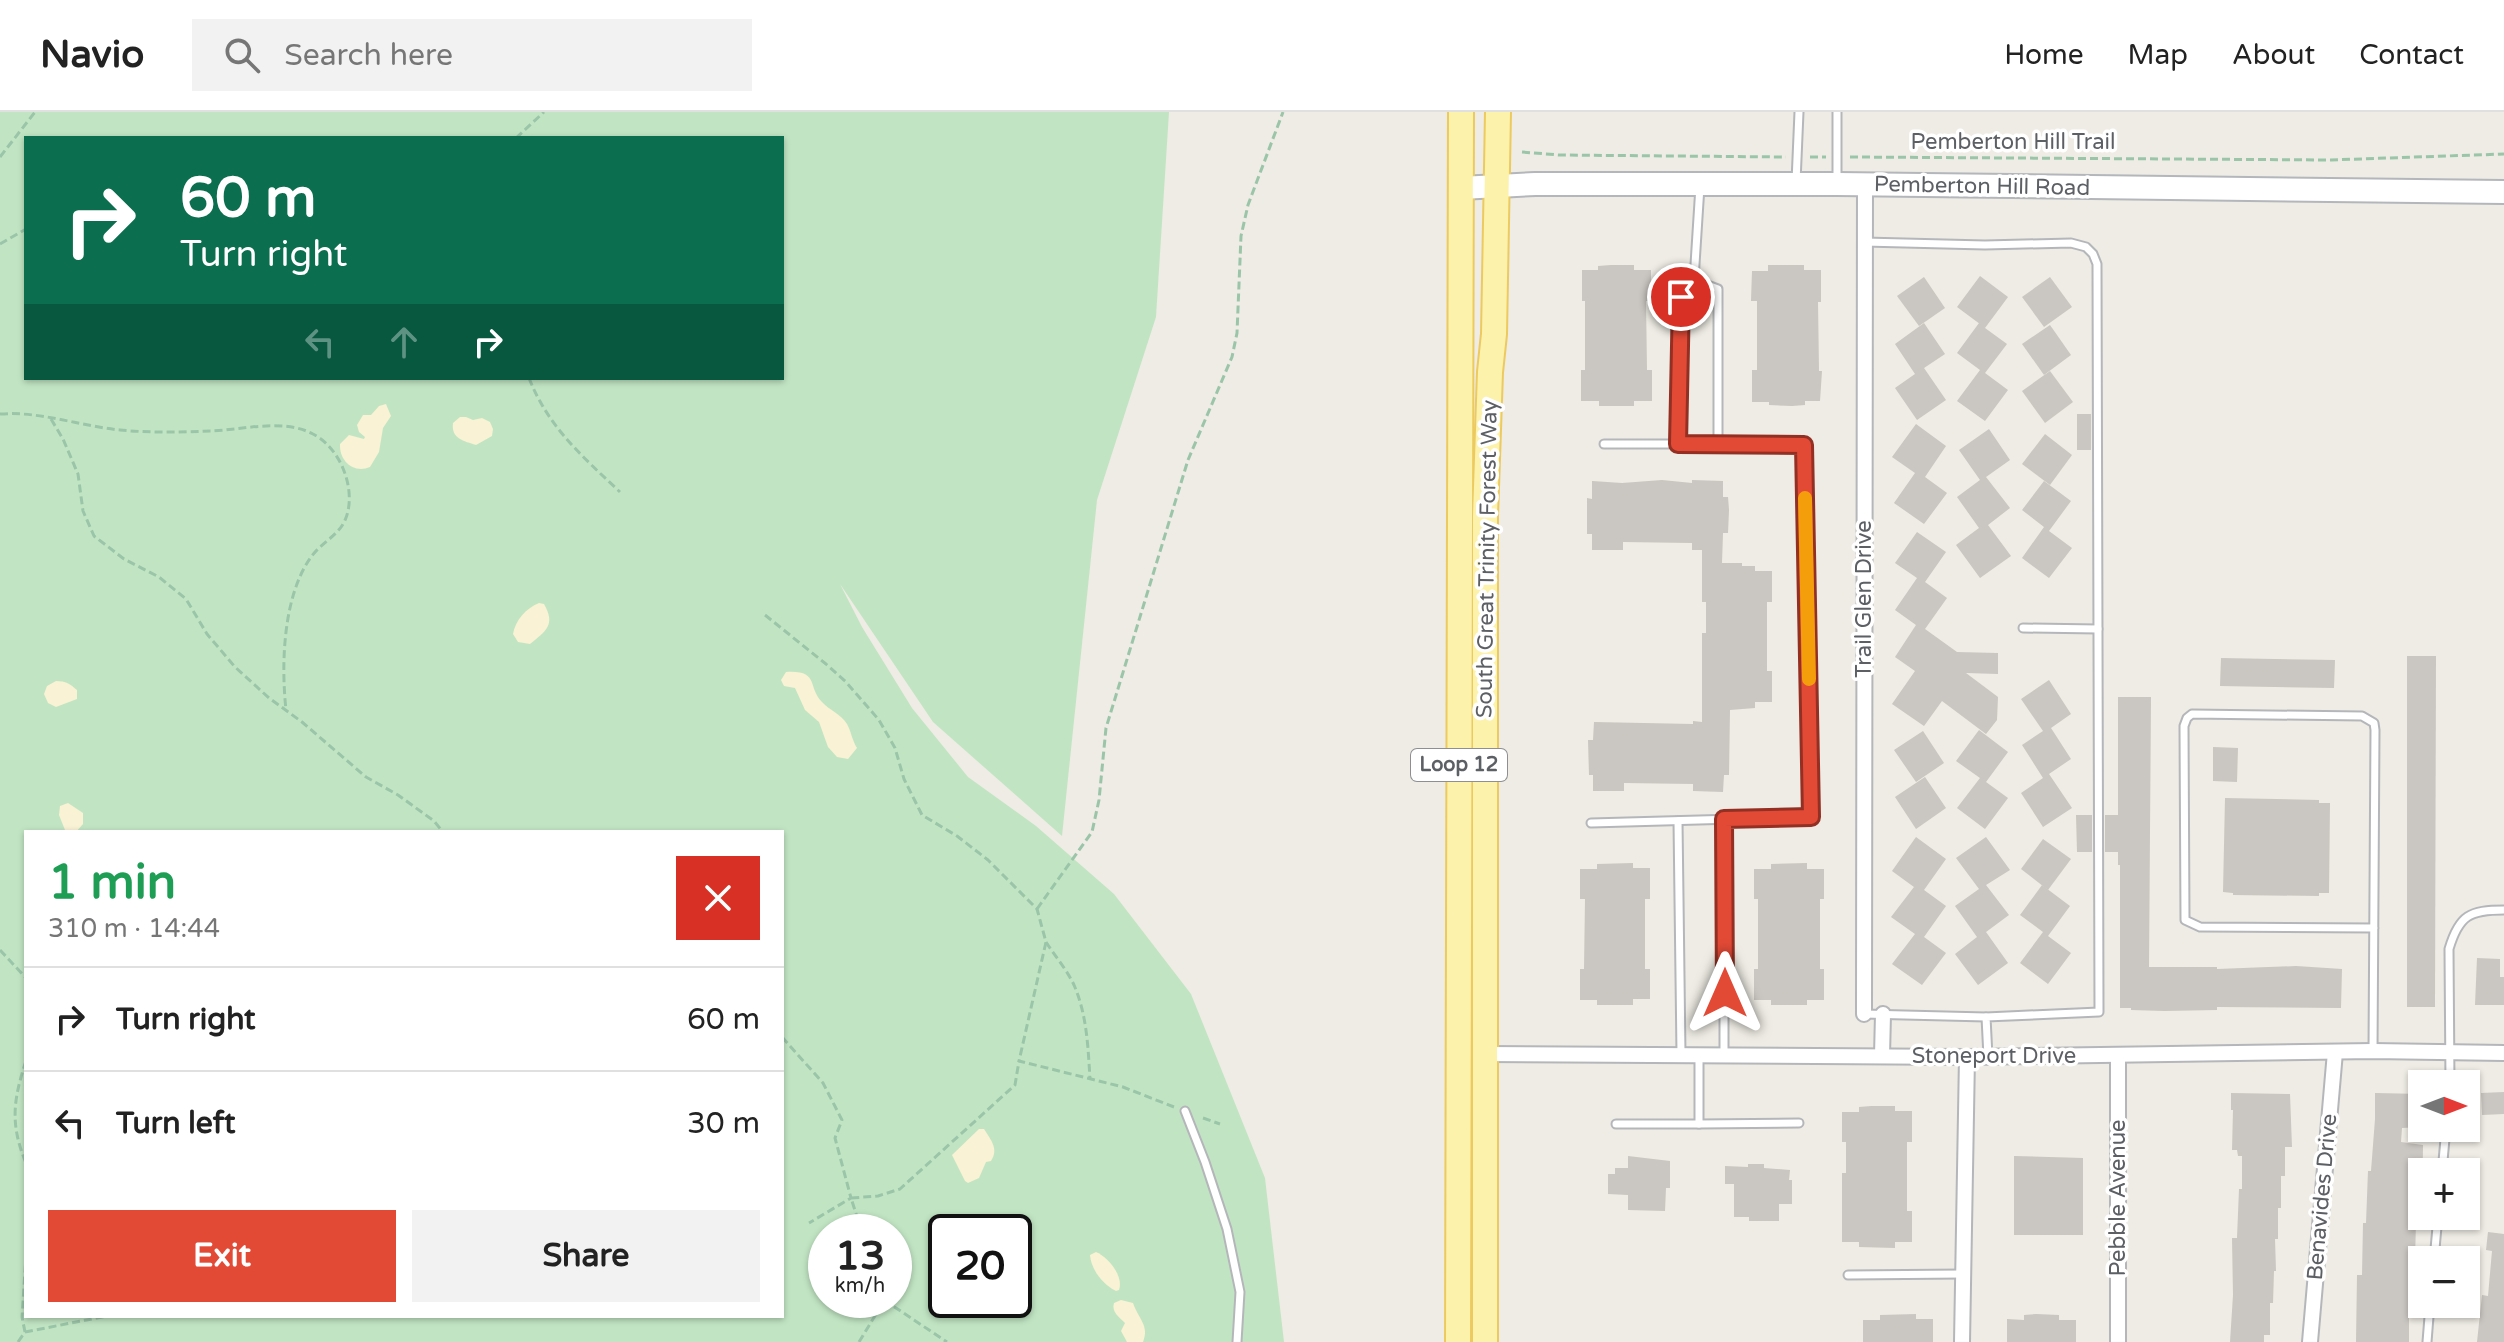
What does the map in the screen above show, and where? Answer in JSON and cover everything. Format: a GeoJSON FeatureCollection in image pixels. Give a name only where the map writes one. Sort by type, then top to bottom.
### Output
{"type":"FeatureCollection","features":[{"type":"Feature","properties":{"kind":"main road","name":"South Great Trinity Forest Way"},"geometry":{"type":"LineString","coordinates":[[1458,1342],[1461,112]]}},
{"type":"Feature","properties":{"kind":"main road","name":"South Great Trinity Forest Way"},"geometry":{"type":"LineString","coordinates":[[1485,1342],[1485,516],[1494,334],[1498,112]]}},
{"type":"Feature","properties":{"kind":"street","name":"Pemberton Hill Road"},"geometry":{"type":"LineString","coordinates":[[1461,188],[1497,185],[1865,184],[2504,192]]}},
{"type":"Feature","properties":{"kind":"street","name":"Trail Glen Drive"},"geometry":{"type":"LineString","coordinates":[[1864,1014],[1865,184]]}},
{"type":"Feature","properties":{"kind":"street"},"geometry":{"type":"LineString","coordinates":[[1882,1056],[1883,1014]]}},
{"type":"Feature","properties":{"kind":"street","name":"Stoneport Drive"},"geometry":{"type":"LineString","coordinates":[[1485,1054],[1988,1057],[2373,1051],[2504,1053]]}},
{"type":"Feature","properties":{"kind":"street","name":"Benavides Drive"},"geometry":{"type":"LineString","coordinates":[[2310,1342],[2335,1052]]}},
{"type":"Feature","properties":{"kind":"street","name":"Pebble Avenue"},"geometry":{"type":"LineString","coordinates":[[2118,1055],[2118,1342]]}},
{"type":"Feature","properties":{"kind":"street"},"geometry":{"type":"LineString","coordinates":[[1962,1342],[1967,1057]]}},
{"type":"Feature","properties":{"kind":"lane"},"geometry":{"type":"LineString","coordinates":[[1796,184],[1799,112]]}},
{"type":"Feature","properties":{"kind":"lane"},"geometry":{"type":"LineString","coordinates":[[1837,112],[1837,184]]}},
{"type":"Feature","properties":{"kind":"lane"},"geometry":{"type":"LineString","coordinates":[[1678,444],[1681,297],[1694,280],[1700,184]]}},
{"type":"Feature","properties":{"kind":"lane"},"geometry":{"type":"LineString","coordinates":[[1864,242],[1985,245],[2071,243],[2086,247],[2097,264],[2099,1012],[1986,1017],[1864,1014]]}},
{"type":"Feature","properties":{"kind":"lane"},"geometry":{"type":"LineString","coordinates":[[1694,280],[1718,289],[1718,445]]}},
{"type":"Feature","properties":{"kind":"lane"},"geometry":{"type":"LineString","coordinates":[[1591,823],[1811,817],[1804,445],[1604,444]]}},
{"type":"Feature","properties":{"kind":"lane"},"geometry":{"type":"LineString","coordinates":[[2023,628],[2098,629]]}},
{"type":"Feature","properties":{"kind":"lane"},"geometry":{"type":"LineString","coordinates":[[2373,1051],[2374,928],[2374,723],[2362,716],[2192,714],[2187,718],[2184,726],[2185,920],[2200,927],[2374,928]]}},
{"type":"Feature","properties":{"kind":"lane"},"geometry":{"type":"LineString","coordinates":[[1724,819],[1724,1055]]}},
{"type":"Feature","properties":{"kind":"lane"},"geometry":{"type":"LineString","coordinates":[[1678,821],[1681,1055]]}},
{"type":"Feature","properties":{"kind":"lane"},"geometry":{"type":"LineString","coordinates":[[2450,1070],[2449,949],[2455,929],[2467,915],[2485,910],[2504,910]]}},
{"type":"Feature","properties":{"kind":"lane"},"geometry":{"type":"LineString","coordinates":[[1986,1017],[1988,1057]]}},
{"type":"Feature","properties":{"kind":"lane"},"geometry":{"type":"LineString","coordinates":[[1699,1055],[1699,1124]]}},
{"type":"Feature","properties":{"kind":"lane"},"geometry":{"type":"LineString","coordinates":[[1185,1111],[1227,1229],[1240,1292],[1237,1342]]}},
{"type":"Feature","properties":{"kind":"lane"},"geometry":{"type":"LineString","coordinates":[[1616,1124],[1799,1123]]}},
{"type":"Feature","properties":{"kind":"lane"},"geometry":{"type":"LineString","coordinates":[[1848,1275],[1963,1274]]}},
{"type":"Feature","properties":{"kind":"lane"},"geometry":{"type":"LineString","coordinates":[[2427,1342],[2429,1318]]}},
{"type":"Feature","properties":{"kind":"path"},"geometry":{"type":"LineString","coordinates":[[0,157],[35,112]]}},
{"type":"Feature","properties":{"kind":"path"},"geometry":{"type":"LineString","coordinates":[[518,136],[544,112]]}},
{"type":"Feature","properties":{"kind":"path"},"geometry":{"type":"LineString","coordinates":[[1037,909],[1092,832],[1099,800],[1106,728],[1188,460],[1232,357],[1237,333],[1241,236],[1248,205],[1283,112]]}},
{"type":"Feature","properties":{"kind":"path","name":"Pemberton Hill Trail"},"geometry":{"type":"LineString","coordinates":[[1522,152],[1559,155],[2331,160],[2504,154]]}},
{"type":"Feature","properties":{"kind":"path"},"geometry":{"type":"LineString","coordinates":[[0,244],[24,230]]}},
{"type":"Feature","properties":{"kind":"path"},"geometry":{"type":"LineString","coordinates":[[530,380],[558,432],[620,492]]}},
{"type":"Feature","properties":{"kind":"path"},"geometry":{"type":"LineString","coordinates":[[0,414],[19,412],[119,430],[291,428],[312,433],[329,447],[345,472],[350,491],[349,509],[344,527],[311,557],[299,579],[284,644],[286,710]]}},
{"type":"Feature","properties":{"kind":"path"},"geometry":{"type":"LineString","coordinates":[[51,418],[78,474],[83,511],[94,536],[124,559],[159,577],[186,599],[207,634],[235,667],[366,777],[398,795],[441,830]]}},
{"type":"Feature","properties":{"kind":"path"},"geometry":{"type":"LineString","coordinates":[[765,615],[836,673],[879,720],[895,748],[904,779],[922,815],[988,860],[1037,909],[1046,942],[1073,982],[1083,1013],[1090,1079]]}},
{"type":"Feature","properties":{"kind":"path"},"geometry":{"type":"LineString","coordinates":[[824,1214],[851,1198],[878,1196],[900,1189],[1015,1085],[1046,942]]}},
{"type":"Feature","properties":{"kind":"path"},"geometry":{"type":"LineString","coordinates":[[0,950],[24,974]]}},
{"type":"Feature","properties":{"kind":"path"},"geometry":{"type":"LineString","coordinates":[[784,1039],[823,1083],[842,1120],[835,1138],[856,1214]]}},
{"type":"Feature","properties":{"kind":"path"},"geometry":{"type":"LineString","coordinates":[[1019,1061],[1123,1087],[1220,1124]]}},
{"type":"Feature","properties":{"kind":"path"},"geometry":{"type":"LineString","coordinates":[[24,1068],[14,1103],[14,1127],[24,1157]]}},
{"type":"Feature","properties":{"kind":"path"},"geometry":{"type":"LineString","coordinates":[[24,1286],[22,1317],[25,1332]]}},
{"type":"Feature","properties":{"kind":"path"},"geometry":{"type":"LineString","coordinates":[[18,1342],[25,1332],[97,1318]]}},
{"type":"Feature","properties":{"kind":"path"},"geometry":{"type":"LineString","coordinates":[[859,1342],[873,1318]]}},
{"type":"Feature","properties":{"kind":"path"},"geometry":{"type":"LineString","coordinates":[[911,1318],[947,1342]]}},
{"type":"Feature","properties":{"kind":"green space"},"geometry":{"type":"Polygon","coordinates":[[[0,112],[1169,112],[1156,317],[1097,500],[1062,836],[933,722],[840,584],[862,627],[912,708],[968,777],[1036,826],[1114,894],[1191,994],[1265,1178],[1284,1342],[0,1342],[0,112]]]}},
{"type":"Feature","properties":{"kind":"sand"},"geometry":{"type":"Polygon","coordinates":[[[386,404],[391,416],[383,428],[379,452],[370,467],[353,467],[342,456],[340,444],[349,435],[364,439],[357,425],[363,415],[371,415],[379,406],[386,404]]]}},
{"type":"Feature","properties":{"kind":"sand"},"geometry":{"type":"Polygon","coordinates":[[[460,417],[473,420],[482,418],[490,422],[492,436],[476,445],[459,438],[454,433],[453,423],[460,417]]]}},
{"type":"Feature","properties":{"kind":"sand"},"geometry":{"type":"Polygon","coordinates":[[[539,603],[544,604],[548,611],[548,627],[530,644],[518,642],[513,634],[516,624],[539,603]]]}},
{"type":"Feature","properties":{"kind":"sand"},"geometry":{"type":"Polygon","coordinates":[[[786,672],[797,672],[808,677],[822,702],[847,724],[857,748],[848,759],[837,757],[828,747],[819,722],[805,710],[795,688],[784,686],[781,680],[786,672]]]}},
{"type":"Feature","properties":{"kind":"sand"},"geometry":{"type":"Polygon","coordinates":[[[56,681],[68,683],[77,690],[77,699],[56,707],[48,703],[44,694],[47,686],[56,681]]]}},
{"type":"Feature","properties":{"kind":"sand"},"geometry":{"type":"Polygon","coordinates":[[[68,803],[83,813],[83,824],[78,830],[65,830],[59,815],[60,806],[68,803]]]}},
{"type":"Feature","properties":{"kind":"sand"},"geometry":{"type":"Polygon","coordinates":[[[979,1129],[987,1133],[994,1152],[979,1178],[968,1183],[952,1155],[979,1129]]]}},
{"type":"Feature","properties":{"kind":"sand"},"geometry":{"type":"Polygon","coordinates":[[[1096,1252],[1114,1268],[1119,1279],[1119,1290],[1106,1284],[1095,1271],[1090,1255],[1096,1252]]]}},
{"type":"Feature","properties":{"kind":"sand"},"geometry":{"type":"Polygon","coordinates":[[[1121,1300],[1133,1303],[1144,1327],[1143,1342],[1127,1342],[1121,1331],[1125,1323],[1113,1306],[1121,1300]]]}},
{"type":"Feature","properties":{"kind":"building"},"geometry":{"type":"Polygon","coordinates":[[[1634,265],[1634,270],[1651,270],[1651,301],[1646,301],[1647,370],[1652,370],[1652,401],[1634,401],[1634,406],[1599,406],[1599,401],[1581,401],[1581,370],[1585,370],[1582,270],[1598,270],[1598,266],[1634,265]]]}},
{"type":"Feature","properties":{"kind":"building"},"geometry":{"type":"Polygon","coordinates":[[[1768,265],[1804,265],[1804,270],[1821,270],[1821,302],[1818,302],[1819,371],[1822,371],[1820,401],[1805,401],[1805,405],[1792,406],[1752,402],[1752,370],[1757,370],[1757,301],[1751,301],[1752,271],[1768,271],[1768,265]]]}},
{"type":"Feature","properties":{"kind":"building"},"geometry":{"type":"Polygon","coordinates":[[[1980,276],[2008,297],[1985,328],[2007,344],[1985,373],[2008,390],[1985,421],[1957,401],[1980,370],[1957,353],[1979,323],[1957,307],[1980,276]]]}},
{"type":"Feature","properties":{"kind":"building"},"geometry":{"type":"Polygon","coordinates":[[[1924,277],[1945,308],[1919,326],[1897,296],[1924,277]]]}},
{"type":"Feature","properties":{"kind":"building"},"geometry":{"type":"Polygon","coordinates":[[[2050,277],[2072,307],[2044,327],[2022,297],[2050,277]]]}},
{"type":"Feature","properties":{"kind":"building"},"geometry":{"type":"Polygon","coordinates":[[[1924,323],[1945,354],[1924,368],[1946,400],[1917,420],[1895,388],[1915,374],[1895,344],[1924,323]]]}},
{"type":"Feature","properties":{"kind":"building"},"geometry":{"type":"Polygon","coordinates":[[[2050,325],[2071,355],[2044,375],[2022,344],[2050,325]]]}},
{"type":"Feature","properties":{"kind":"building"},"geometry":{"type":"Polygon","coordinates":[[[2050,371],[2073,402],[2045,423],[2022,391],[2050,371]]]}},
{"type":"Feature","properties":{"kind":"building"},"geometry":{"type":"Polygon","coordinates":[[[2077,414],[2091,414],[2091,450],[2077,450],[2077,414]]]}},
{"type":"Feature","properties":{"kind":"building"},"geometry":{"type":"Polygon","coordinates":[[[1916,424],[1946,446],[1925,477],[1947,493],[1924,524],[1894,503],[1915,473],[1892,457],[1916,424]]]}},
{"type":"Feature","properties":{"kind":"building"},"geometry":{"type":"Polygon","coordinates":[[[1989,429],[2010,460],[1986,477],[2010,508],[1988,525],[2011,556],[1980,578],[1956,545],[1979,528],[1957,497],[1980,480],[1959,450],[1989,429]]]}},
{"type":"Feature","properties":{"kind":"building"},"geometry":{"type":"Polygon","coordinates":[[[2045,434],[2072,455],[2050,485],[2022,464],[2045,434]]]}},
{"type":"Feature","properties":{"kind":"building"},"geometry":{"type":"Polygon","coordinates":[[[1662,480],[1692,483],[1692,480],[1723,481],[1723,497],[1728,497],[1729,510],[1728,533],[1723,533],[1722,563],[1742,563],[1742,566],[1755,566],[1755,571],[1772,571],[1772,602],[1767,602],[1767,671],[1772,671],[1772,702],[1755,702],[1755,708],[1730,710],[1729,775],[1724,775],[1723,792],[1693,791],[1693,784],[1624,783],[1624,791],[1593,791],[1593,775],[1589,775],[1588,740],[1593,740],[1594,722],[1702,722],[1702,633],[1706,633],[1706,602],[1702,602],[1702,550],[1692,550],[1692,543],[1623,542],[1623,550],[1592,550],[1592,534],[1587,534],[1587,498],[1592,499],[1592,481],[1622,483],[1662,480]]]}},
{"type":"Feature","properties":{"kind":"building"},"geometry":{"type":"Polygon","coordinates":[[[2044,481],[2071,501],[2049,531],[2072,548],[2049,578],[2022,558],[2044,527],[2022,510],[2044,481]]]}},
{"type":"Feature","properties":{"kind":"building"},"geometry":{"type":"Polygon","coordinates":[[[1917,532],[1946,552],[1925,582],[1947,598],[1925,629],[1957,652],[1998,653],[1998,674],[1966,673],[1998,697],[1997,720],[1986,734],[1942,701],[1924,726],[1892,704],[1915,671],[1895,657],[1916,625],[1895,610],[1917,578],[1895,563],[1917,532]]]}},
{"type":"Feature","properties":{"kind":"building"},"geometry":{"type":"Polygon","coordinates":[[[2407,656],[2436,656],[2435,1007],[2407,1007],[2407,656]]]}},
{"type":"Feature","properties":{"kind":"building"},"geometry":{"type":"Polygon","coordinates":[[[2221,658],[2335,660],[2334,688],[2220,686],[2221,658]]]}},
{"type":"Feature","properties":{"kind":"building"},"geometry":{"type":"Polygon","coordinates":[[[2049,680],[2071,714],[2051,728],[2071,759],[2049,774],[2072,808],[2043,827],[2021,793],[2043,778],[2022,745],[2043,731],[2021,699],[2049,680]]]}},
{"type":"Feature","properties":{"kind":"building"},"geometry":{"type":"Polygon","coordinates":[[[2118,697],[2151,697],[2149,967],[2217,969],[2296,966],[2342,969],[2341,1008],[2217,1007],[2217,1010],[2164,1011],[2120,1008],[2120,865],[2118,852],[2105,852],[2105,815],[2118,815],[2118,697]]]}},
{"type":"Feature","properties":{"kind":"building"},"geometry":{"type":"Polygon","coordinates":[[[1979,730],[2008,752],[1986,782],[2008,798],[1985,829],[1957,808],[1980,778],[1956,761],[1979,730]]]}},
{"type":"Feature","properties":{"kind":"building"},"geometry":{"type":"Polygon","coordinates":[[[1923,731],[1944,763],[1916,782],[1894,750],[1923,731]]]}},
{"type":"Feature","properties":{"kind":"building"},"geometry":{"type":"Polygon","coordinates":[[[2213,747],[2238,748],[2237,782],[2213,781],[2213,747]]]}},
{"type":"Feature","properties":{"kind":"building"},"geometry":{"type":"Polygon","coordinates":[[[1925,777],[1946,808],[1916,829],[1895,797],[1925,777]]]}},
{"type":"Feature","properties":{"kind":"building"},"geometry":{"type":"Polygon","coordinates":[[[2225,798],[2319,800],[2319,803],[2330,803],[2329,893],[2319,893],[2319,896],[2233,895],[2223,892],[2225,798]]]}},
{"type":"Feature","properties":{"kind":"building"},"geometry":{"type":"Polygon","coordinates":[[[2076,815],[2092,815],[2092,852],[2077,852],[2076,815]]]}},
{"type":"Feature","properties":{"kind":"building"},"geometry":{"type":"Polygon","coordinates":[[[1916,837],[1946,859],[1924,890],[1946,906],[1924,937],[1946,953],[1922,985],[1892,964],[1915,934],[1891,917],[1914,887],[1892,871],[1916,837]]]}},
{"type":"Feature","properties":{"kind":"building"},"geometry":{"type":"Polygon","coordinates":[[[1986,837],[2010,870],[1986,885],[2009,915],[1986,932],[2008,963],[1978,985],[1955,954],[1977,937],[1955,906],[1979,889],[1956,858],[1986,837]]]}},
{"type":"Feature","properties":{"kind":"building"},"geometry":{"type":"Polygon","coordinates":[[[2043,839],[2071,859],[2048,890],[2021,869],[2043,839]]]}},
{"type":"Feature","properties":{"kind":"building"},"geometry":{"type":"Polygon","coordinates":[[[1633,863],[1633,868],[1650,868],[1650,899],[1645,899],[1645,969],[1650,969],[1650,999],[1633,999],[1633,1005],[1597,1005],[1597,1000],[1580,1000],[1580,969],[1584,969],[1585,899],[1580,899],[1580,869],[1597,869],[1597,864],[1633,863]]]}},
{"type":"Feature","properties":{"kind":"building"},"geometry":{"type":"Polygon","coordinates":[[[1807,863],[1807,869],[1824,869],[1824,899],[1820,899],[1820,969],[1824,969],[1824,1000],[1807,1000],[1807,1005],[1771,1005],[1771,1000],[1754,1000],[1754,969],[1758,969],[1758,899],[1754,899],[1754,869],[1771,869],[1771,864],[1807,863]]]}},
{"type":"Feature","properties":{"kind":"building"},"geometry":{"type":"Polygon","coordinates":[[[2042,885],[2070,906],[2048,936],[2071,953],[2048,984],[2020,963],[2043,932],[2020,915],[2042,885]]]}},
{"type":"Feature","properties":{"kind":"building"},"geometry":{"type":"Polygon","coordinates":[[[2477,958],[2500,959],[2500,977],[2504,977],[2504,1005],[2475,1005],[2477,958]]]}},
{"type":"Feature","properties":{"kind":"building"},"geometry":{"type":"Polygon","coordinates":[[[2504,1092],[2504,1114],[2482,1115],[2481,1093],[2504,1092]]]}},
{"type":"Feature","properties":{"kind":"building"},"geometry":{"type":"Polygon","coordinates":[[[2231,1093],[2290,1094],[2292,1147],[2285,1147],[2285,1176],[2281,1176],[2281,1208],[2278,1208],[2278,1239],[2275,1239],[2276,1271],[2273,1303],[2270,1303],[2270,1335],[2264,1335],[2264,1342],[2230,1342],[2232,1238],[2237,1238],[2239,1189],[2242,1189],[2242,1156],[2238,1156],[2237,1150],[2232,1150],[2231,1093]]]}},
{"type":"Feature","properties":{"kind":"building"},"geometry":{"type":"Polygon","coordinates":[[[2375,1093],[2408,1094],[2408,1128],[2402,1128],[2401,1142],[2423,1145],[2423,1158],[2408,1158],[2408,1230],[2416,1230],[2415,1246],[2408,1246],[2409,1342],[2356,1342],[2357,1275],[2362,1275],[2363,1223],[2366,1223],[2368,1171],[2371,1171],[2375,1093]]]}},
{"type":"Feature","properties":{"kind":"building"},"geometry":{"type":"Polygon","coordinates":[[[1895,1106],[1895,1111],[1912,1111],[1912,1142],[1907,1142],[1907,1211],[1912,1211],[1912,1242],[1895,1242],[1895,1248],[1859,1247],[1859,1242],[1842,1242],[1842,1173],[1846,1173],[1846,1142],[1842,1142],[1842,1112],[1859,1112],[1859,1107],[1895,1106]]]}},
{"type":"Feature","properties":{"kind":"building"},"geometry":{"type":"Polygon","coordinates":[[[1628,1156],[1670,1161],[1670,1188],[1666,1188],[1665,1211],[1628,1210],[1628,1195],[1608,1194],[1608,1174],[1615,1174],[1615,1168],[1628,1168],[1628,1156]]]}},
{"type":"Feature","properties":{"kind":"building"},"geometry":{"type":"Polygon","coordinates":[[[2014,1156],[2083,1158],[2083,1235],[2014,1235],[2014,1156]]]}},
{"type":"Feature","properties":{"kind":"building"},"geometry":{"type":"Polygon","coordinates":[[[1748,1164],[1790,1170],[1792,1204],[1779,1204],[1779,1221],[1749,1221],[1749,1217],[1734,1217],[1734,1184],[1725,1184],[1725,1166],[1748,1167],[1748,1164]]]}},
{"type":"Feature","properties":{"kind":"building"},"geometry":{"type":"Polygon","coordinates":[[[2488,1232],[2504,1234],[2504,1342],[2477,1342],[2482,1295],[2488,1296],[2492,1251],[2486,1250],[2488,1232]]]}},
{"type":"Feature","properties":{"kind":"building"},"geometry":{"type":"Polygon","coordinates":[[[1916,1314],[1916,1319],[1933,1319],[1933,1342],[1863,1342],[1863,1320],[1880,1320],[1880,1315],[1916,1314]]]}},
{"type":"Feature","properties":{"kind":"building"},"geometry":{"type":"Polygon","coordinates":[[[2024,1315],[2059,1315],[2059,1320],[2076,1320],[2076,1342],[2007,1342],[2007,1319],[2024,1320],[2024,1315]]]}},
{"type":"Feature","properties":{"kind":"slow traffic"},"geometry":{"type":"LineString","coordinates":[[1805,498],[1809,679]]}},
{"type":"Feature","properties":{"kind":"route"},"geometry":{"type":"LineString","coordinates":[[1681,297],[1678,444],[1804,445],[1811,817],[1724,819],[1725,993]]}}]}
